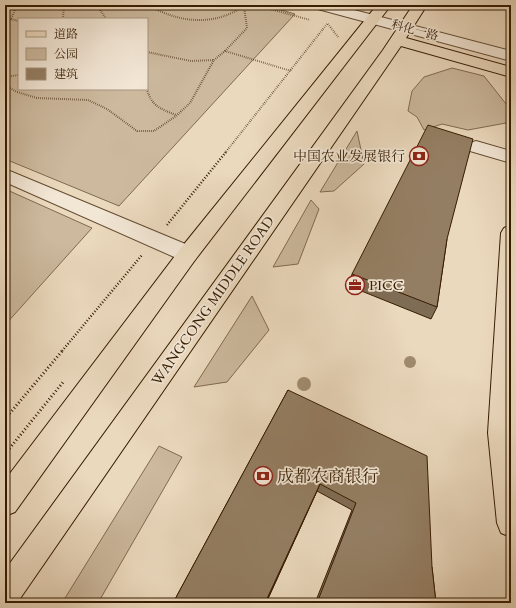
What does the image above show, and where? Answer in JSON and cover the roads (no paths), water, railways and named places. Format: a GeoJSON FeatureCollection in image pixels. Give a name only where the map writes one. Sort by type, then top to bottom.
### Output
{"type":"FeatureCollection","features":[{"type":"Feature","properties":{"kind":"main road","name":"WANGCONG MIDDLE ROAD"},"geometry":{"type":"LineString","coordinates":[[5,595],[420,5]]}},
{"type":"Feature","properties":{"kind":"main road"},"geometry":{"type":"LineString","coordinates":[[5,502],[188,254],[379,12]]}},
{"type":"Feature","properties":{"kind":"main road"},"geometry":{"type":"LineString","coordinates":[[401,34],[510,70]]}},
{"type":"Feature","properties":{"kind":"main road"},"geometry":{"type":"LineString","coordinates":[[511,233],[501,433],[511,523]]}},
{"type":"Feature","properties":{"kind":"street","name":"科化一路"},"geometry":{"type":"LineString","coordinates":[[319,5],[379,12],[401,34]]}},
{"type":"Feature","properties":{"kind":"street"},"geometry":{"type":"LineString","coordinates":[[476,147],[511,157]]}},
{"type":"Feature","properties":{"kind":"street"},"geometry":{"type":"LineString","coordinates":[[5,175],[188,254]]}},
{"type":"Feature","properties":{"kind":"place","name":"中国农业发展银行"},"geometry":{"type":"Point","coordinates":[419,156]}},
{"type":"Feature","properties":{"kind":"place","name":"PICC"},"geometry":{"type":"Point","coordinates":[355,285]}},
{"type":"Feature","properties":{"kind":"place","name":"成都农商银行"},"geometry":{"type":"Point","coordinates":[263,476]}}]}
